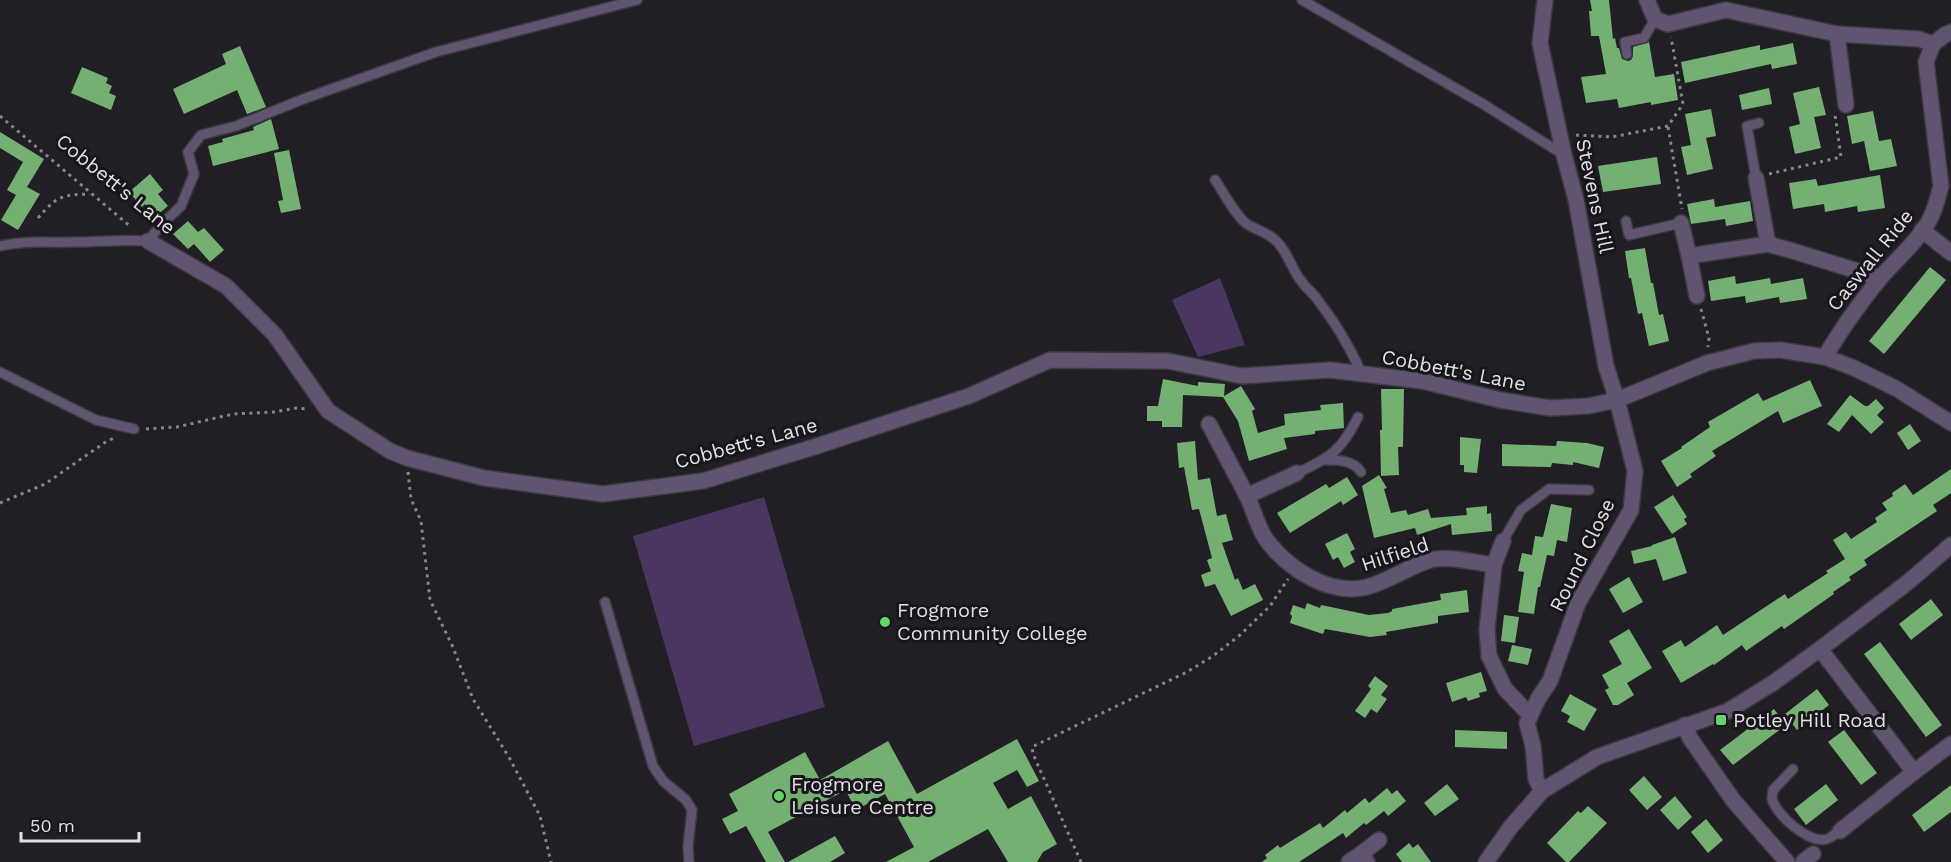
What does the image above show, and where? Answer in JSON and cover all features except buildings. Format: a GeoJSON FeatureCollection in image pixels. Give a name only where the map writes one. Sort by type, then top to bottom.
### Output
{"type":"FeatureCollection","features":[{"type":"Feature","properties":{"kind":"street","name":"Stevens Hill"},"geometry":{"type":"LineString","coordinates":[[1545,0],[1540,43],[1576,200],[1606,366],[1617,400]]}},
{"type":"Feature","properties":{"kind":"street"},"geometry":{"type":"LineString","coordinates":[[1647,0],[1661,21],[1726,5],[1837,34],[1919,39],[1933,44],[1951,32]]}},
{"type":"Feature","properties":{"kind":"street"},"geometry":{"type":"LineString","coordinates":[[1837,34],[1846,105]]}},
{"type":"Feature","properties":{"kind":"street","name":"Caswall Ride"},"geometry":{"type":"LineString","coordinates":[[1825,357],[1843,326],[1930,219],[1941,186],[1926,62],[1933,44]]}},
{"type":"Feature","properties":{"kind":"street"},"geometry":{"type":"LineString","coordinates":[[1756,178],[1768,244]]}},
{"type":"Feature","properties":{"kind":"street"},"geometry":{"type":"LineString","coordinates":[[1681,223],[1697,296]]}},
{"type":"Feature","properties":{"kind":"street"},"geometry":{"type":"LineString","coordinates":[[1923,230],[1951,253]]}},
{"type":"Feature","properties":{"kind":"street","name":"Cobbett's Lane"},"geometry":{"type":"LineString","coordinates":[[148,242],[226,286],[275,334],[328,411],[381,446],[408,458],[484,478],[603,494],[703,480],[725,474],[969,396],[1050,360],[1168,361],[1242,376],[1330,370],[1439,385],[1527,406],[1550,408],[1588,406],[1617,400]]}},
{"type":"Feature","properties":{"kind":"street"},"geometry":{"type":"LineString","coordinates":[[1689,256],[1768,244],[1880,278]]}},
{"type":"Feature","properties":{"kind":"street"},"geometry":{"type":"LineString","coordinates":[[1617,400],[1707,363],[1754,351],[1780,350],[1825,357],[1854,368],[1897,389],[1951,423]]}},
{"type":"Feature","properties":{"kind":"street","name":"Round Close"},"geometry":{"type":"LineString","coordinates":[[1530,715],[1550,681],[1578,603],[1631,510],[1635,471],[1617,400]]}},
{"type":"Feature","properties":{"kind":"street","name":"Hilfield"},"geometry":{"type":"LineString","coordinates":[[1209,424],[1247,496],[1266,540],[1296,568],[1322,585],[1342,589],[1366,587],[1432,560],[1451,560],[1494,566]]}},
{"type":"Feature","properties":{"kind":"street"},"geometry":{"type":"LineString","coordinates":[[1247,496],[1297,473]]}},
{"type":"Feature","properties":{"kind":"street"},"geometry":{"type":"LineString","coordinates":[[1503,541],[1494,566],[1487,629],[1489,656],[1505,689],[1530,715],[1527,723],[1533,746],[1536,779],[1542,791]]}},
{"type":"Feature","properties":{"kind":"street"},"geometry":{"type":"LineString","coordinates":[[1486,862],[1516,820],[1542,791],[1597,757],[1728,711],[1773,683],[1820,649],[1907,583],[1951,545]]}},
{"type":"Feature","properties":{"kind":"street"},"geometry":{"type":"LineString","coordinates":[[1820,649],[1914,772]]}},
{"type":"Feature","properties":{"kind":"street"},"geometry":{"type":"LineString","coordinates":[[1685,725],[1690,738],[1733,800],[1787,862]]}},
{"type":"Feature","properties":{"kind":"street"},"geometry":{"type":"LineString","coordinates":[[1840,831],[1951,744]]}},
{"type":"Feature","properties":{"kind":"street"},"geometry":{"type":"LineString","coordinates":[[1359,859],[1380,840]]}},
{"type":"Feature","properties":{"kind":"lane"},"geometry":{"type":"LineString","coordinates":[[0,246],[20,241],[75,243],[128,239],[148,242],[161,225],[182,206],[194,174],[188,152],[201,135],[236,126],[306,98],[436,52],[637,0]]}},
{"type":"Feature","properties":{"kind":"lane"},"geometry":{"type":"LineString","coordinates":[[1302,0],[1483,104],[1564,155]]}},
{"type":"Feature","properties":{"kind":"lane"},"geometry":{"type":"LineString","coordinates":[[1627,54],[1624,42],[1644,38],[1661,21]]}},
{"type":"Feature","properties":{"kind":"lane"},"geometry":{"type":"LineString","coordinates":[[1756,178],[1747,126],[1759,123]]}},
{"type":"Feature","properties":{"kind":"lane"},"geometry":{"type":"LineString","coordinates":[[1215,180],[1241,219],[1275,240],[1284,251],[1301,282],[1317,298],[1336,326],[1354,355],[1362,374]]}},
{"type":"Feature","properties":{"kind":"lane"},"geometry":{"type":"LineString","coordinates":[[1626,222],[1629,235],[1681,223]]}},
{"type":"Feature","properties":{"kind":"lane"},"geometry":{"type":"LineString","coordinates":[[0,372],[96,420],[134,429]]}},
{"type":"Feature","properties":{"kind":"lane"},"geometry":{"type":"LineString","coordinates":[[1297,473],[1325,460],[1349,437],[1358,417]]}},
{"type":"Feature","properties":{"kind":"lane"},"geometry":{"type":"LineString","coordinates":[[1325,460],[1344,460],[1358,467],[1361,472]]}},
{"type":"Feature","properties":{"kind":"lane"},"geometry":{"type":"LineString","coordinates":[[1503,541],[1521,510],[1549,489],[1588,490]]}},
{"type":"Feature","properties":{"kind":"lane"},"geometry":{"type":"LineString","coordinates":[[605,602],[653,766],[663,781],[686,800],[692,810],[688,846],[689,862]]}},
{"type":"Feature","properties":{"kind":"lane"},"geometry":{"type":"LineString","coordinates":[[1793,769],[1773,790],[1772,800],[1782,814],[1795,829],[1810,838],[1826,839],[1840,831]]}},
{"type":"Feature","properties":{"kind":"path"},"geometry":{"type":"LineString","coordinates":[[1661,21],[1683,104],[1668,126],[1682,206],[1681,223]]}},
{"type":"Feature","properties":{"kind":"path"},"geometry":{"type":"LineString","coordinates":[[1756,178],[1841,157],[1834,109],[1846,105]]}},
{"type":"Feature","properties":{"kind":"path","name":"Cobbett's Lane"},"geometry":{"type":"LineString","coordinates":[[0,116],[148,242]]}},
{"type":"Feature","properties":{"kind":"path"},"geometry":{"type":"LineString","coordinates":[[1560,135],[1612,137],[1668,126]]}},
{"type":"Feature","properties":{"kind":"path"},"geometry":{"type":"LineString","coordinates":[[38,218],[52,202],[60,197],[92,194]]}},
{"type":"Feature","properties":{"kind":"path"},"geometry":{"type":"LineString","coordinates":[[1697,296],[1709,338],[1707,363]]}},
{"type":"Feature","properties":{"kind":"path"},"geometry":{"type":"LineString","coordinates":[[0,503],[45,484],[106,441],[134,429],[177,427],[233,414],[274,412],[297,408],[328,411]]}},
{"type":"Feature","properties":{"kind":"path"},"geometry":{"type":"LineString","coordinates":[[408,458],[411,499],[421,521],[430,600],[452,645],[473,699],[510,759],[540,816],[551,862]]}},
{"type":"Feature","properties":{"kind":"path"},"geometry":{"type":"LineString","coordinates":[[1080,862],[1032,747],[1187,672],[1213,656],[1240,635],[1270,606],[1296,568]]}},
{"type":"Feature","properties":{"kind":"shaded area"},"geometry":{"type":"Polygon","coordinates":[[[1220,278],[1245,345],[1198,357],[1172,300],[1220,278]]]}},
{"type":"Feature","properties":{"kind":"shaded area"},"geometry":{"type":"Polygon","coordinates":[[[764,497],[825,707],[694,746],[633,536],[764,497]]]}},
{"type":"Feature","properties":{"kind":"place","name":"Frogmore Community College"},"geometry":{"type":"Point","coordinates":[885,622]}},
{"type":"Feature","properties":{"kind":"place","name":"Potley Hill Road"},"geometry":{"type":"Point","coordinates":[1721,720]}},
{"type":"Feature","properties":{"kind":"place","name":"Frogmore Leisure Centre"},"geometry":{"type":"Point","coordinates":[779,796]}}]}
